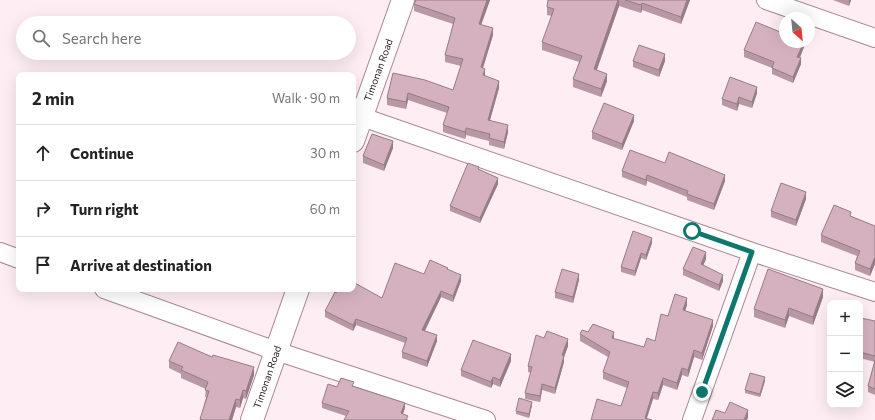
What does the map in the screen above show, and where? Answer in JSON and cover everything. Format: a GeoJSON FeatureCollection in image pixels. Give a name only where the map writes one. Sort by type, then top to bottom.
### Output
{"type":"FeatureCollection","features":[{"type":"Feature","properties":{"kind":"street","name":"Timonan Road"},"geometry":{"type":"LineString","coordinates":[[356,133],[403,0]]}},
{"type":"Feature","properties":{"kind":"street"},"geometry":{"type":"LineString","coordinates":[[766,0],[875,38]]}},
{"type":"Feature","properties":{"kind":"street"},"geometry":{"type":"LineString","coordinates":[[362,117],[752,252],[875,292]]}},
{"type":"Feature","properties":{"kind":"street"},"geometry":{"type":"LineString","coordinates":[[0,252],[16,258]]}},
{"type":"Feature","properties":{"kind":"street"},"geometry":{"type":"LineString","coordinates":[[692,420],[752,252]]}},
{"type":"Feature","properties":{"kind":"street"},"geometry":{"type":"LineString","coordinates":[[112,292],[276,351],[486,420]]}},
{"type":"Feature","properties":{"kind":"street","name":"Timonan Road"},"geometry":{"type":"LineString","coordinates":[[252,420],[297,292]]}},
{"type":"Feature","properties":{"kind":"building"},"geometry":{"type":"Polygon","coordinates":[[[416,0],[487,0],[479,24],[493,28],[481,67],[485,69],[483,75],[499,81],[488,120],[508,125],[504,142],[489,138],[490,134],[466,128],[465,132],[443,125],[449,107],[408,93],[406,102],[387,98],[393,73],[425,80],[453,90],[463,59],[445,55],[455,18],[414,4],[416,0]]]}},
{"type":"Feature","properties":{"kind":"building"},"geometry":{"type":"Polygon","coordinates":[[[548,0],[618,0],[594,69],[607,74],[601,89],[573,79],[582,56],[542,42],[554,9],[547,7],[548,0]]]}},
{"type":"Feature","properties":{"kind":"building"},"geometry":{"type":"Polygon","coordinates":[[[625,0],[687,0],[681,17],[642,3],[641,5],[625,0]]]}},
{"type":"Feature","properties":{"kind":"building"},"geometry":{"type":"Polygon","coordinates":[[[756,22],[779,32],[779,48],[801,48],[797,57],[801,58],[793,77],[772,68],[774,62],[744,50],[756,22]]]}},
{"type":"Feature","properties":{"kind":"building"},"geometry":{"type":"Polygon","coordinates":[[[639,45],[665,54],[659,70],[633,61],[639,45]]]}},
{"type":"Feature","properties":{"kind":"building"},"geometry":{"type":"Polygon","coordinates":[[[730,77],[757,87],[752,102],[739,97],[737,104],[722,99],[730,77]]]}},
{"type":"Feature","properties":{"kind":"building"},"geometry":{"type":"Polygon","coordinates":[[[604,103],[634,115],[622,144],[592,132],[604,103]]]}},
{"type":"Feature","properties":{"kind":"building"},"geometry":{"type":"Polygon","coordinates":[[[372,134],[393,141],[384,165],[363,156],[372,134]]]}},
{"type":"Feature","properties":{"kind":"building"},"geometry":{"type":"Polygon","coordinates":[[[630,150],[665,163],[669,152],[725,175],[714,204],[687,194],[688,191],[647,175],[646,180],[622,171],[630,150]]]}},
{"type":"Feature","properties":{"kind":"building"},"geometry":{"type":"Polygon","coordinates":[[[468,163],[479,167],[478,169],[498,178],[480,218],[450,206],[468,163]]]}},
{"type":"Feature","properties":{"kind":"building"},"geometry":{"type":"Polygon","coordinates":[[[781,183],[806,192],[796,220],[771,211],[781,183]]]}},
{"type":"Feature","properties":{"kind":"building"},"geometry":{"type":"Polygon","coordinates":[[[834,205],[851,212],[850,216],[875,226],[875,257],[870,269],[855,263],[860,251],[821,235],[834,205]]]}},
{"type":"Feature","properties":{"kind":"building"},"geometry":{"type":"Polygon","coordinates":[[[633,231],[652,238],[646,255],[641,253],[635,271],[621,267],[633,231]]]}},
{"type":"Feature","properties":{"kind":"building"},"geometry":{"type":"Polygon","coordinates":[[[693,247],[706,252],[701,264],[723,275],[719,285],[683,269],[693,247]]]}},
{"type":"Feature","properties":{"kind":"building"},"geometry":{"type":"Polygon","coordinates":[[[430,260],[461,275],[453,296],[441,291],[422,330],[437,335],[427,361],[402,352],[407,338],[356,319],[353,325],[325,311],[335,292],[356,292],[356,284],[382,298],[395,263],[424,274],[430,260]]]}},
{"type":"Feature","properties":{"kind":"building"},"geometry":{"type":"Polygon","coordinates":[[[562,269],[579,274],[573,297],[555,292],[562,269]]]}},
{"type":"Feature","properties":{"kind":"building"},"geometry":{"type":"Polygon","coordinates":[[[768,269],[823,289],[813,317],[789,308],[785,320],[754,309],[768,269]]]}},
{"type":"Feature","properties":{"kind":"building"},"geometry":{"type":"Polygon","coordinates":[[[675,294],[687,298],[683,310],[713,320],[702,353],[694,350],[688,370],[682,368],[677,383],[663,378],[658,393],[653,392],[645,418],[652,420],[591,420],[597,399],[621,406],[629,382],[603,372],[610,352],[580,334],[582,330],[588,332],[593,324],[614,332],[612,338],[644,347],[647,338],[655,341],[661,314],[668,316],[675,294]]]}},
{"type":"Feature","properties":{"kind":"building"},"geometry":{"type":"Polygon","coordinates":[[[863,318],[875,321],[875,356],[863,353],[863,318]]]}},
{"type":"Feature","properties":{"kind":"building"},"geometry":{"type":"Polygon","coordinates":[[[547,331],[568,339],[562,355],[564,356],[555,388],[542,384],[540,396],[525,393],[532,367],[528,366],[536,335],[544,338],[547,331]]]}},
{"type":"Feature","properties":{"kind":"building"},"geometry":{"type":"Polygon","coordinates":[[[473,340],[511,354],[500,380],[493,377],[491,382],[461,370],[473,340]]]}},
{"type":"Feature","properties":{"kind":"building"},"geometry":{"type":"Polygon","coordinates":[[[178,342],[212,357],[213,355],[254,367],[246,391],[243,390],[240,400],[236,399],[229,420],[200,419],[209,391],[205,390],[208,382],[181,370],[183,367],[169,361],[178,342]]]}},
{"type":"Feature","properties":{"kind":"building"},"geometry":{"type":"Polygon","coordinates":[[[875,360],[875,389],[868,386],[875,360]]]}},
{"type":"Feature","properties":{"kind":"building"},"geometry":{"type":"Polygon","coordinates":[[[750,373],[765,377],[760,394],[745,390],[750,373]]]}},
{"type":"Feature","properties":{"kind":"building"},"geometry":{"type":"Polygon","coordinates":[[[341,378],[354,382],[352,386],[405,403],[401,413],[408,416],[406,420],[344,420],[349,411],[322,403],[328,384],[337,387],[341,378]]]}},
{"type":"Feature","properties":{"kind":"building"},"geometry":{"type":"Polygon","coordinates":[[[519,398],[532,402],[529,414],[516,411],[519,398]]]}},
{"type":"Feature","properties":{"kind":"building"},"geometry":{"type":"Polygon","coordinates":[[[730,402],[748,410],[744,420],[712,420],[716,410],[725,413],[730,402]]]}},
{"type":"Feature","properties":{"kind":"route"},"geometry":{"type":"LineString","coordinates":[[692,231],[752,252],[702,392]]}}]}
